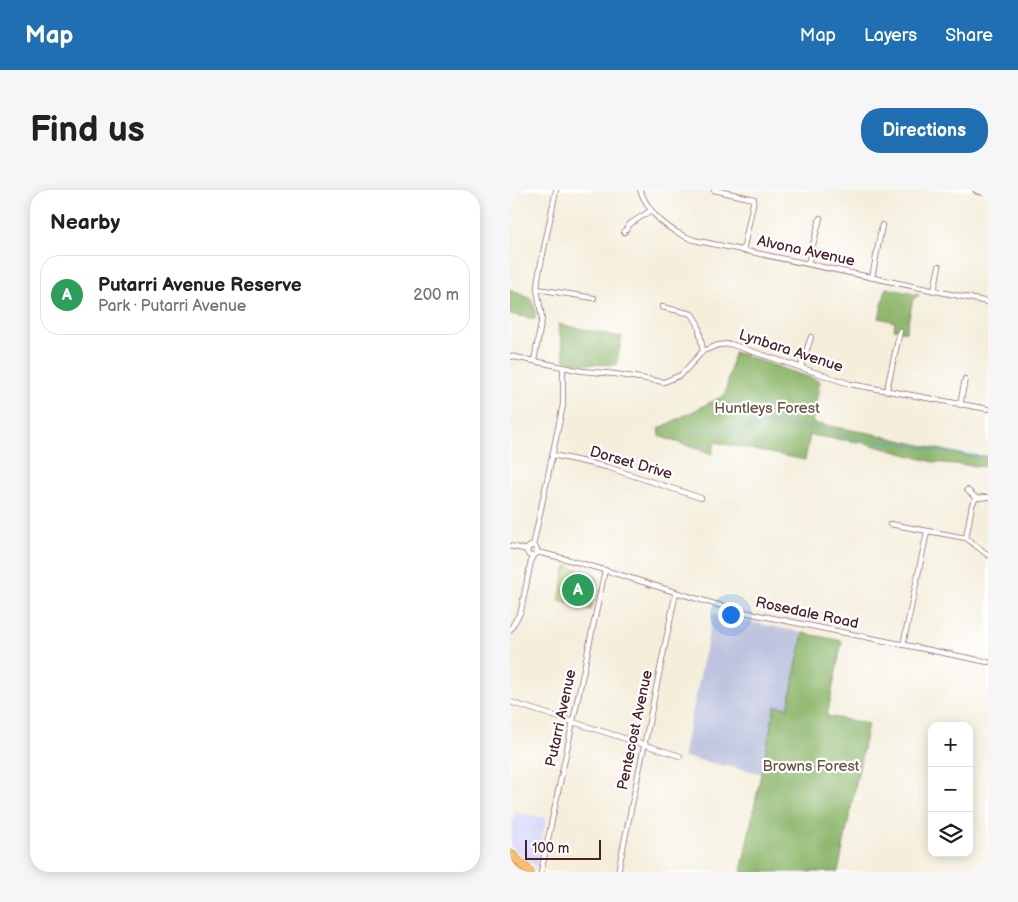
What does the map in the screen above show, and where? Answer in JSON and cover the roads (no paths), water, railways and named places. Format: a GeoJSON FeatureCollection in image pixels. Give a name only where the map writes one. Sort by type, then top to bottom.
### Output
{"type":"FeatureCollection","features":[{"type":"Feature","properties":{"kind":"highway"},"geometry":{"type":"LineString","coordinates":[[510,853],[530,872]]}},
{"type":"Feature","properties":{"kind":"highway"},"geometry":{"type":"LineString","coordinates":[[510,864],[518,872]]}},
{"type":"Feature","properties":{"kind":"main road"},"geometry":{"type":"LineString","coordinates":[[978,190],[988,192]]}},
{"type":"Feature","properties":{"kind":"street"},"geometry":{"type":"LineString","coordinates":[[534,361],[542,318],[537,289],[556,190]]}},
{"type":"Feature","properties":{"kind":"street","name":"Alvona Avenue"},"geometry":{"type":"LineString","coordinates":[[640,190],[650,210],[662,222],[682,236],[743,251],[988,302]]}},
{"type":"Feature","properties":{"kind":"street"},"geometry":{"type":"LineString","coordinates":[[714,190],[754,199],[743,251]]}},
{"type":"Feature","properties":{"kind":"street"},"geometry":{"type":"LineString","coordinates":[[624,232],[630,224],[650,210]]}},
{"type":"Feature","properties":{"kind":"street"},"geometry":{"type":"LineString","coordinates":[[808,264],[820,218]]}},
{"type":"Feature","properties":{"kind":"street"},"geometry":{"type":"LineString","coordinates":[[872,278],[882,225]]}},
{"type":"Feature","properties":{"kind":"street"},"geometry":{"type":"LineString","coordinates":[[934,291],[939,266]]}},
{"type":"Feature","properties":{"kind":"street"},"geometry":{"type":"LineString","coordinates":[[537,289],[594,298]]}},
{"type":"Feature","properties":{"kind":"street"},"geometry":{"type":"LineString","coordinates":[[510,356],[563,367],[664,382],[681,375],[703,351],[698,324],[692,314],[662,307]]}},
{"type":"Feature","properties":{"kind":"street"},"geometry":{"type":"LineString","coordinates":[[887,389],[900,331]]}},
{"type":"Feature","properties":{"kind":"street"},"geometry":{"type":"LineString","coordinates":[[801,368],[811,337]]}},
{"type":"Feature","properties":{"kind":"street","name":"Lynbara Avenue"},"geometry":{"type":"LineString","coordinates":[[703,351],[718,345],[730,344],[850,384],[887,389],[960,406],[988,409]]}},
{"type":"Feature","properties":{"kind":"street"},"geometry":{"type":"LineString","coordinates":[[528,550],[533,546],[563,405],[563,367]]}},
{"type":"Feature","properties":{"kind":"street"},"geometry":{"type":"LineString","coordinates":[[960,406],[965,379]]}},
{"type":"Feature","properties":{"kind":"street","name":"Dorset Drive"},"geometry":{"type":"LineString","coordinates":[[553,455],[607,467],[701,498]]}},
{"type":"Feature","properties":{"kind":"street"},"geometry":{"type":"LineString","coordinates":[[968,490],[976,498],[988,497]]}},
{"type":"Feature","properties":{"kind":"street"},"geometry":{"type":"LineString","coordinates":[[966,538],[972,505],[976,498]]}},
{"type":"Feature","properties":{"kind":"street"},"geometry":{"type":"LineString","coordinates":[[890,524],[966,538],[988,555]]}},
{"type":"Feature","properties":{"kind":"street"},"geometry":{"type":"LineString","coordinates":[[903,645],[927,532]]}},
{"type":"Feature","properties":{"kind":"street"},"geometry":{"type":"LineString","coordinates":[[510,546],[528,550],[532,556]]}},
{"type":"Feature","properties":{"kind":"street"},"geometry":{"type":"LineString","coordinates":[[510,630],[521,611],[532,556],[537,552],[533,546]]}},
{"type":"Feature","properties":{"kind":"street","name":"Rosedale Road"},"geometry":{"type":"LineString","coordinates":[[537,552],[753,614],[988,662]]}},
{"type":"Feature","properties":{"kind":"street","name":"Putarri Avenue"},"geometry":{"type":"LineString","coordinates":[[541,872],[605,570]]}},
{"type":"Feature","properties":{"kind":"street","name":"Pentecost Avenue"},"geometry":{"type":"LineString","coordinates":[[618,872],[676,592]]}},
{"type":"Feature","properties":{"kind":"street"},"geometry":{"type":"LineString","coordinates":[[510,702],[680,756]]}},
{"type":"Feature","properties":{"kind":"waterway"},"geometry":{"type":"LineString","coordinates":[[695,431],[717,431],[770,425],[819,428],[857,439],[900,443],[931,450],[988,457]]}},
{"type":"Feature","properties":{"kind":"place","name":"Putarri Avenue Reserve"},"geometry":{"type":"Point","coordinates":[578,590]}},
{"type":"Feature","properties":{"kind":"park label","name":"Huntleys Forest"},"geometry":{"type":"Point","coordinates":[767,408]}},
{"type":"Feature","properties":{"kind":"park label","name":"Browns Forest"},"geometry":{"type":"Point","coordinates":[811,766]}}]}
